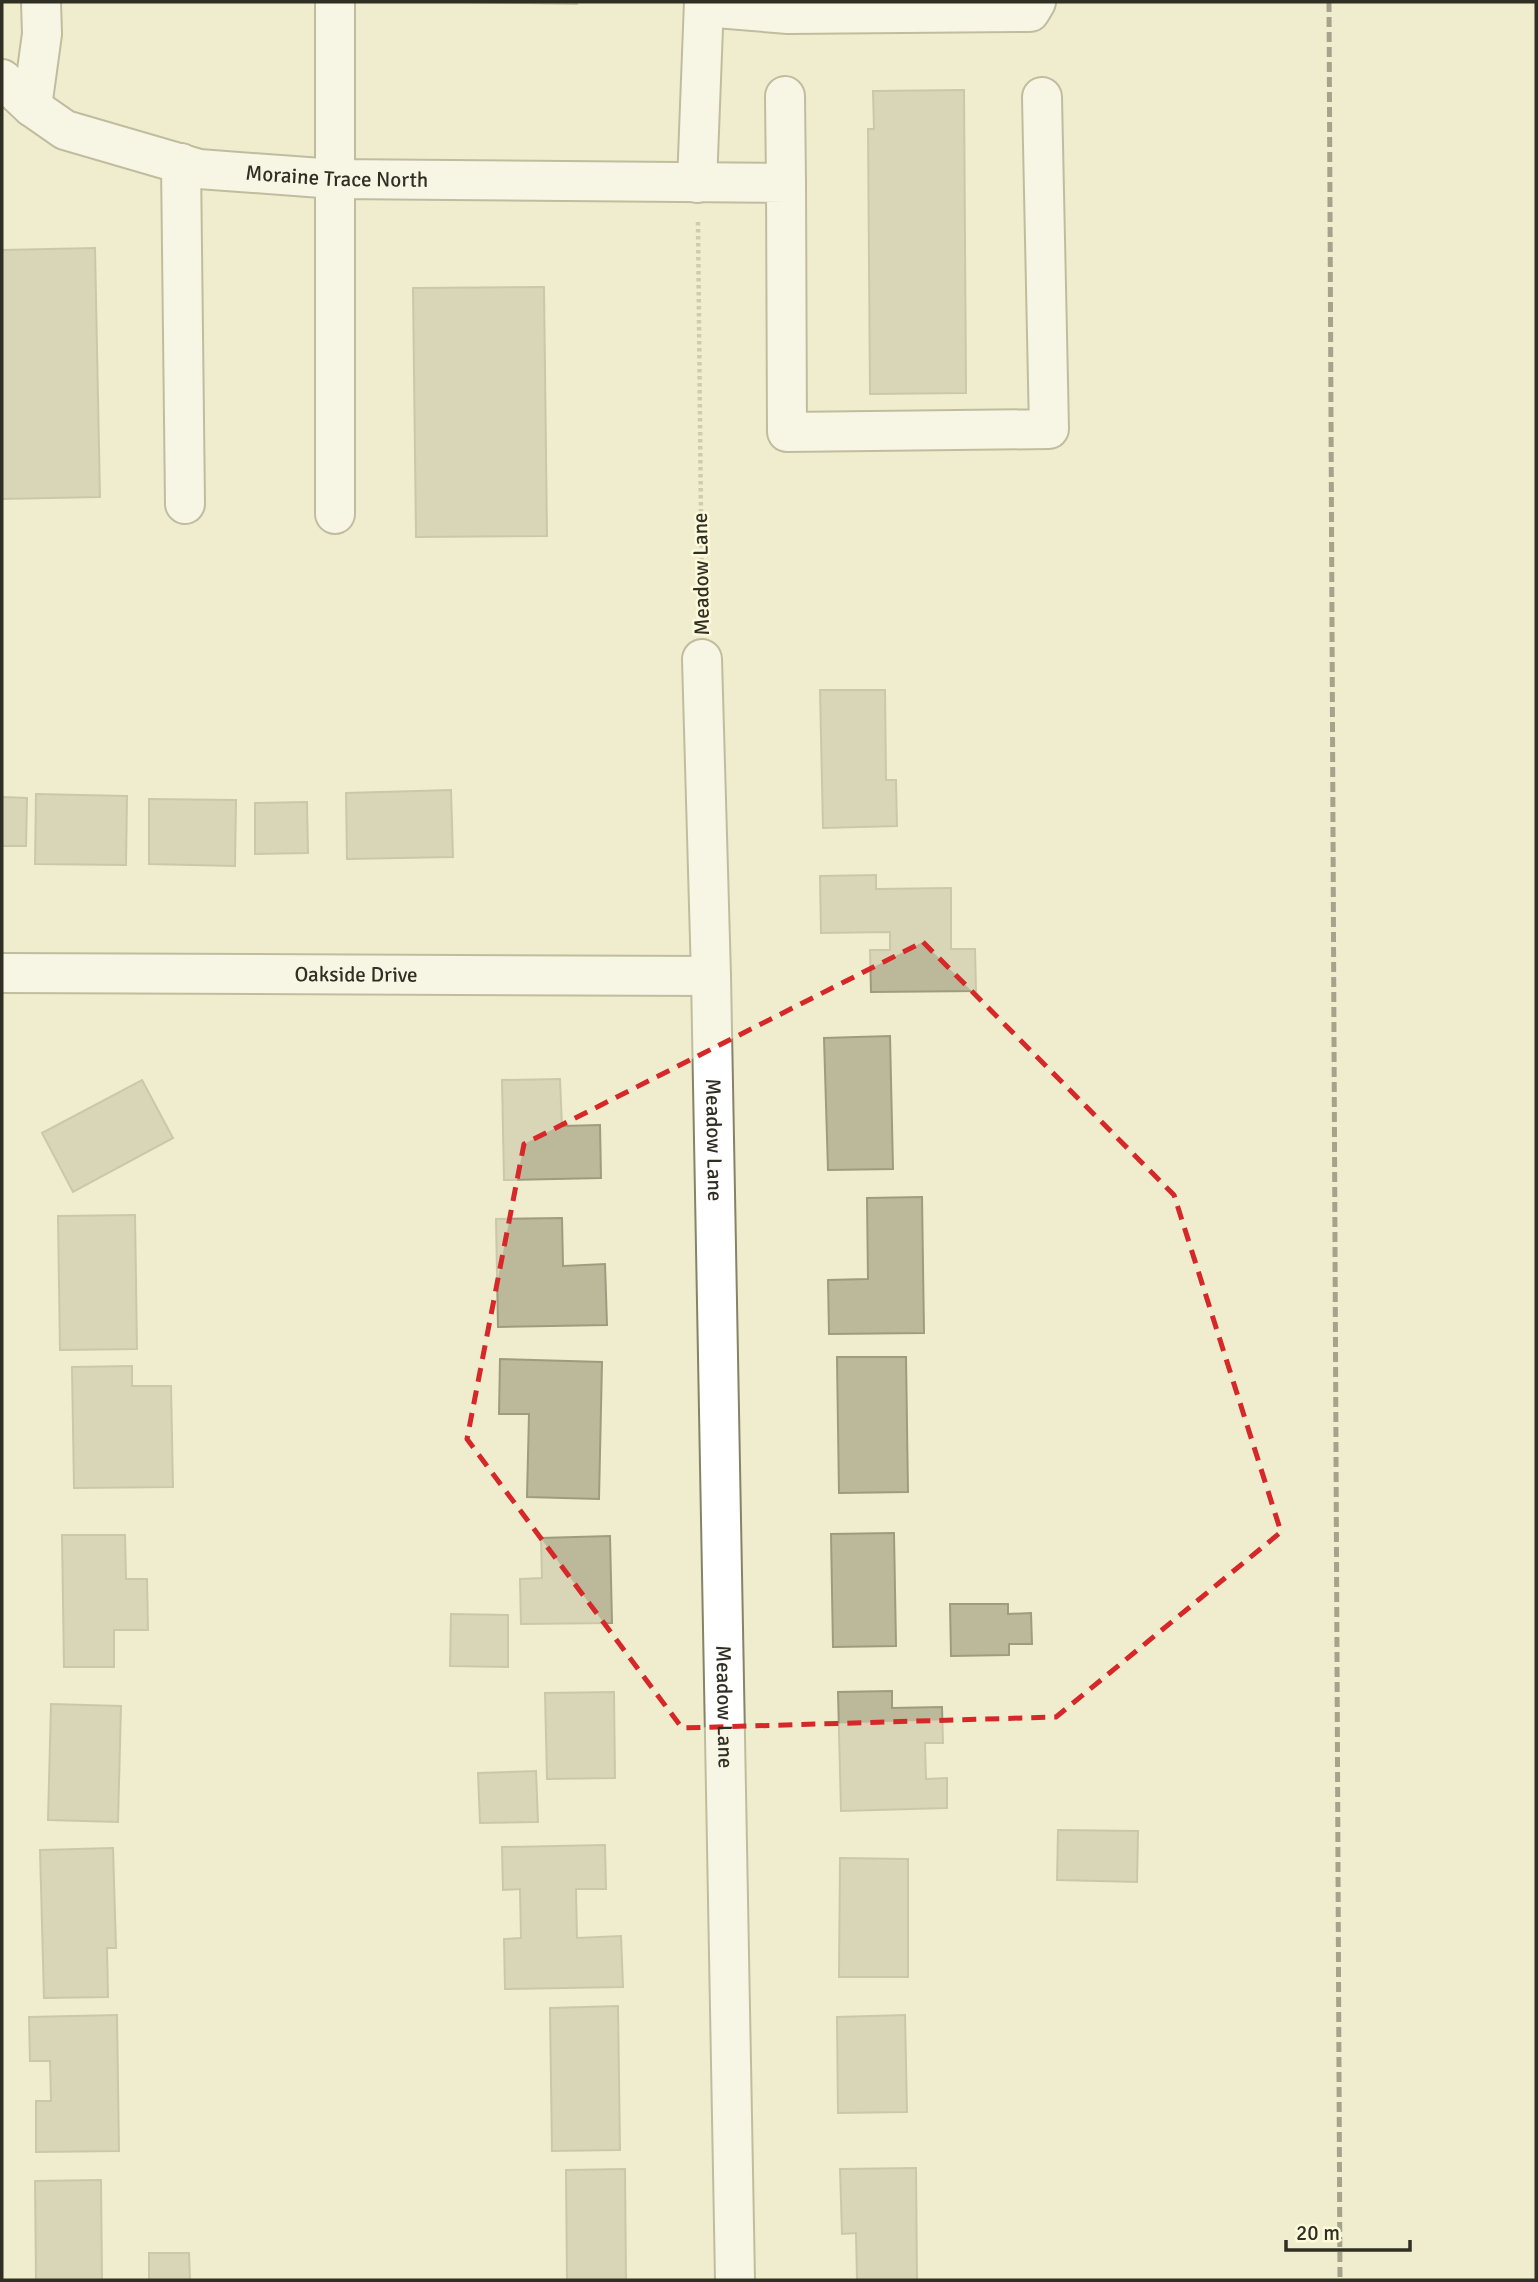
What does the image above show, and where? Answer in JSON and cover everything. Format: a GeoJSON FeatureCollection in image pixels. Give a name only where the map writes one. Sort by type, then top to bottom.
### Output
{"type":"FeatureCollection","features":[{"type":"Feature","properties":{"kind":"street"},"geometry":{"type":"LineString","coordinates":[[32,107],[42,34],[41,2]]}},
{"type":"Feature","properties":{"kind":"street"},"geometry":{"type":"LineString","coordinates":[[335,2],[335,514]]}},
{"type":"Feature","properties":{"kind":"street"},"geometry":{"type":"LineString","coordinates":[[697,183],[704,5],[788,14],[1030,12],[1036,2]]}},
{"type":"Feature","properties":{"kind":"street","name":"Moraine Trace North"},"geometry":{"type":"LineString","coordinates":[[2,79],[32,107],[65,130],[199,169],[335,178],[786,183]]}},
{"type":"Feature","properties":{"kind":"street"},"geometry":{"type":"LineString","coordinates":[[785,96],[787,432],[1049,429],[1042,97]]}},
{"type":"Feature","properties":{"kind":"street"},"geometry":{"type":"LineString","coordinates":[[181,163],[185,504]]}},
{"type":"Feature","properties":{"kind":"street","name":"Meadow Lane"},"geometry":{"type":"LineString","coordinates":[[702,659],[711,976],[736,2280]]}},
{"type":"Feature","properties":{"kind":"street","name":"Oakside Drive"},"geometry":{"type":"LineString","coordinates":[[2,973],[711,976]]}},
{"type":"Feature","properties":{"kind":"path","name":"Meadow Lane"},"geometry":{"type":"LineString","coordinates":[[697,183],[702,659]]}},
{"type":"Feature","properties":{"kind":"highlighted area"},"geometry":{"type":"Polygon","coordinates":[[[923,942],[1174,1195],[1281,1532],[1056,1717],[682,1728],[467,1439],[524,1144],[923,942]]]}},
{"type":"Feature","properties":{"kind":"building"},"geometry":{"type":"Polygon","coordinates":[[[461,2],[577,2],[577,4],[461,2]]]}},
{"type":"Feature","properties":{"kind":"building"},"geometry":{"type":"Polygon","coordinates":[[[964,90],[966,393],[870,394],[868,129],[874,129],[873,91],[964,90]]]}},
{"type":"Feature","properties":{"kind":"building"},"geometry":{"type":"Polygon","coordinates":[[[95,248],[100,497],[2,499],[2,250],[95,248]]]}},
{"type":"Feature","properties":{"kind":"building"},"geometry":{"type":"Polygon","coordinates":[[[544,287],[547,536],[416,537],[413,288],[544,287]]]}},
{"type":"Feature","properties":{"kind":"building"},"geometry":{"type":"Polygon","coordinates":[[[820,690],[885,690],[886,780],[896,780],[897,826],[823,828],[820,690]]]}},
{"type":"Feature","properties":{"kind":"building"},"geometry":{"type":"Polygon","coordinates":[[[451,790],[453,857],[347,859],[346,793],[451,790]]]}},
{"type":"Feature","properties":{"kind":"building"},"geometry":{"type":"Polygon","coordinates":[[[36,794],[127,796],[126,865],[35,864],[36,794]]]}},
{"type":"Feature","properties":{"kind":"building"},"geometry":{"type":"Polygon","coordinates":[[[2,797],[27,798],[26,846],[2,846],[2,797]]]}},
{"type":"Feature","properties":{"kind":"building"},"geometry":{"type":"Polygon","coordinates":[[[149,799],[236,800],[235,866],[149,864],[149,799]]]}},
{"type":"Feature","properties":{"kind":"building"},"geometry":{"type":"Polygon","coordinates":[[[307,802],[308,853],[255,854],[255,803],[307,802]]]}},
{"type":"Feature","properties":{"kind":"building"},"geometry":{"type":"Polygon","coordinates":[[[876,875],[876,889],[951,888],[951,949],[975,949],[976,991],[871,992],[870,950],[890,950],[890,932],[821,933],[820,876],[876,875]]]}},
{"type":"Feature","properties":{"kind":"building"},"geometry":{"type":"Polygon","coordinates":[[[890,1036],[893,1169],[828,1170],[824,1038],[890,1036]]]}},
{"type":"Feature","properties":{"kind":"building"},"geometry":{"type":"Polygon","coordinates":[[[560,1079],[562,1126],[600,1125],[601,1178],[504,1180],[502,1080],[560,1079]]]}},
{"type":"Feature","properties":{"kind":"building"},"geometry":{"type":"Polygon","coordinates":[[[142,1080],[173,1138],[73,1192],[42,1133],[142,1080]]]}},
{"type":"Feature","properties":{"kind":"building"},"geometry":{"type":"Polygon","coordinates":[[[922,1197],[924,1333],[829,1334],[828,1280],[868,1279],[867,1198],[922,1197]]]}},
{"type":"Feature","properties":{"kind":"building"},"geometry":{"type":"Polygon","coordinates":[[[135,1215],[137,1349],[60,1350],[58,1216],[135,1215]]]}},
{"type":"Feature","properties":{"kind":"building"},"geometry":{"type":"Polygon","coordinates":[[[562,1218],[563,1266],[605,1264],[607,1325],[498,1327],[496,1219],[562,1218]]]}},
{"type":"Feature","properties":{"kind":"building"},"geometry":{"type":"Polygon","coordinates":[[[837,1357],[906,1357],[908,1492],[839,1493],[837,1357]]]}},
{"type":"Feature","properties":{"kind":"building"},"geometry":{"type":"Polygon","coordinates":[[[500,1359],[602,1362],[599,1499],[527,1497],[529,1414],[499,1414],[500,1359]]]}},
{"type":"Feature","properties":{"kind":"building"},"geometry":{"type":"Polygon","coordinates":[[[132,1366],[132,1386],[171,1386],[173,1487],[74,1488],[72,1367],[132,1366]]]}},
{"type":"Feature","properties":{"kind":"building"},"geometry":{"type":"Polygon","coordinates":[[[894,1533],[896,1646],[833,1647],[831,1534],[894,1533]]]}},
{"type":"Feature","properties":{"kind":"building"},"geometry":{"type":"Polygon","coordinates":[[[62,1535],[125,1535],[126,1579],[147,1579],[148,1630],[114,1630],[114,1667],[64,1667],[62,1535]]]}},
{"type":"Feature","properties":{"kind":"building"},"geometry":{"type":"Polygon","coordinates":[[[610,1536],[612,1623],[521,1624],[520,1579],[542,1578],[541,1538],[610,1536]]]}},
{"type":"Feature","properties":{"kind":"building"},"geometry":{"type":"Polygon","coordinates":[[[950,1604],[1008,1604],[1008,1614],[1031,1613],[1032,1644],[1009,1644],[1009,1655],[951,1656],[950,1604]]]}},
{"type":"Feature","properties":{"kind":"building"},"geometry":{"type":"Polygon","coordinates":[[[451,1614],[508,1615],[508,1667],[450,1666],[451,1614]]]}},
{"type":"Feature","properties":{"kind":"building"},"geometry":{"type":"Polygon","coordinates":[[[892,1691],[892,1708],[942,1707],[943,1743],[925,1743],[926,1779],[947,1778],[947,1808],[841,1811],[838,1692],[892,1691]]]}},
{"type":"Feature","properties":{"kind":"building"},"geometry":{"type":"Polygon","coordinates":[[[614,1692],[615,1778],[547,1779],[545,1693],[614,1692]]]}},
{"type":"Feature","properties":{"kind":"building"},"geometry":{"type":"Polygon","coordinates":[[[51,1704],[121,1706],[118,1822],[48,1820],[51,1704]]]}},
{"type":"Feature","properties":{"kind":"building"},"geometry":{"type":"Polygon","coordinates":[[[536,1771],[538,1822],[480,1823],[478,1773],[536,1771]]]}},
{"type":"Feature","properties":{"kind":"building"},"geometry":{"type":"Polygon","coordinates":[[[1058,1830],[1138,1831],[1137,1882],[1057,1880],[1058,1830]]]}},
{"type":"Feature","properties":{"kind":"building"},"geometry":{"type":"Polygon","coordinates":[[[605,1845],[606,1889],[576,1889],[577,1938],[621,1936],[623,1987],[505,1989],[504,1939],[521,1938],[520,1889],[503,1890],[502,1847],[605,1845]]]}},
{"type":"Feature","properties":{"kind":"building"},"geometry":{"type":"Polygon","coordinates":[[[113,1848],[116,1948],[107,1948],[108,1997],[44,1998],[40,1850],[113,1848]]]}},
{"type":"Feature","properties":{"kind":"building"},"geometry":{"type":"Polygon","coordinates":[[[840,1858],[908,1859],[908,1977],[839,1977],[840,1858]]]}},
{"type":"Feature","properties":{"kind":"building"},"geometry":{"type":"Polygon","coordinates":[[[618,2006],[620,2150],[552,2151],[550,2008],[618,2006]]]}},
{"type":"Feature","properties":{"kind":"building"},"geometry":{"type":"Polygon","coordinates":[[[117,2015],[119,2151],[36,2152],[36,2101],[51,2101],[50,2061],[30,2061],[29,2017],[117,2015]]]}},
{"type":"Feature","properties":{"kind":"building"},"geometry":{"type":"Polygon","coordinates":[[[905,2015],[907,2112],[838,2113],[837,2017],[905,2015]]]}},
{"type":"Feature","properties":{"kind":"building"},"geometry":{"type":"Polygon","coordinates":[[[916,2168],[917,2280],[857,2280],[856,2233],[842,2234],[840,2169],[916,2168]]]}},
{"type":"Feature","properties":{"kind":"building"},"geometry":{"type":"Polygon","coordinates":[[[625,2169],[626,2280],[567,2280],[566,2170],[625,2169]]]}},
{"type":"Feature","properties":{"kind":"building"},"geometry":{"type":"Polygon","coordinates":[[[101,2180],[102,2280],[36,2280],[35,2181],[101,2180]]]}},
{"type":"Feature","properties":{"kind":"building"},"geometry":{"type":"Polygon","coordinates":[[[149,2253],[189,2253],[190,2280],[149,2280],[149,2253]]]}},
{"type":"Feature","properties":{"kind":"railway"},"geometry":{"type":"LineString","coordinates":[[1329,2],[1340,2280]]}}]}
